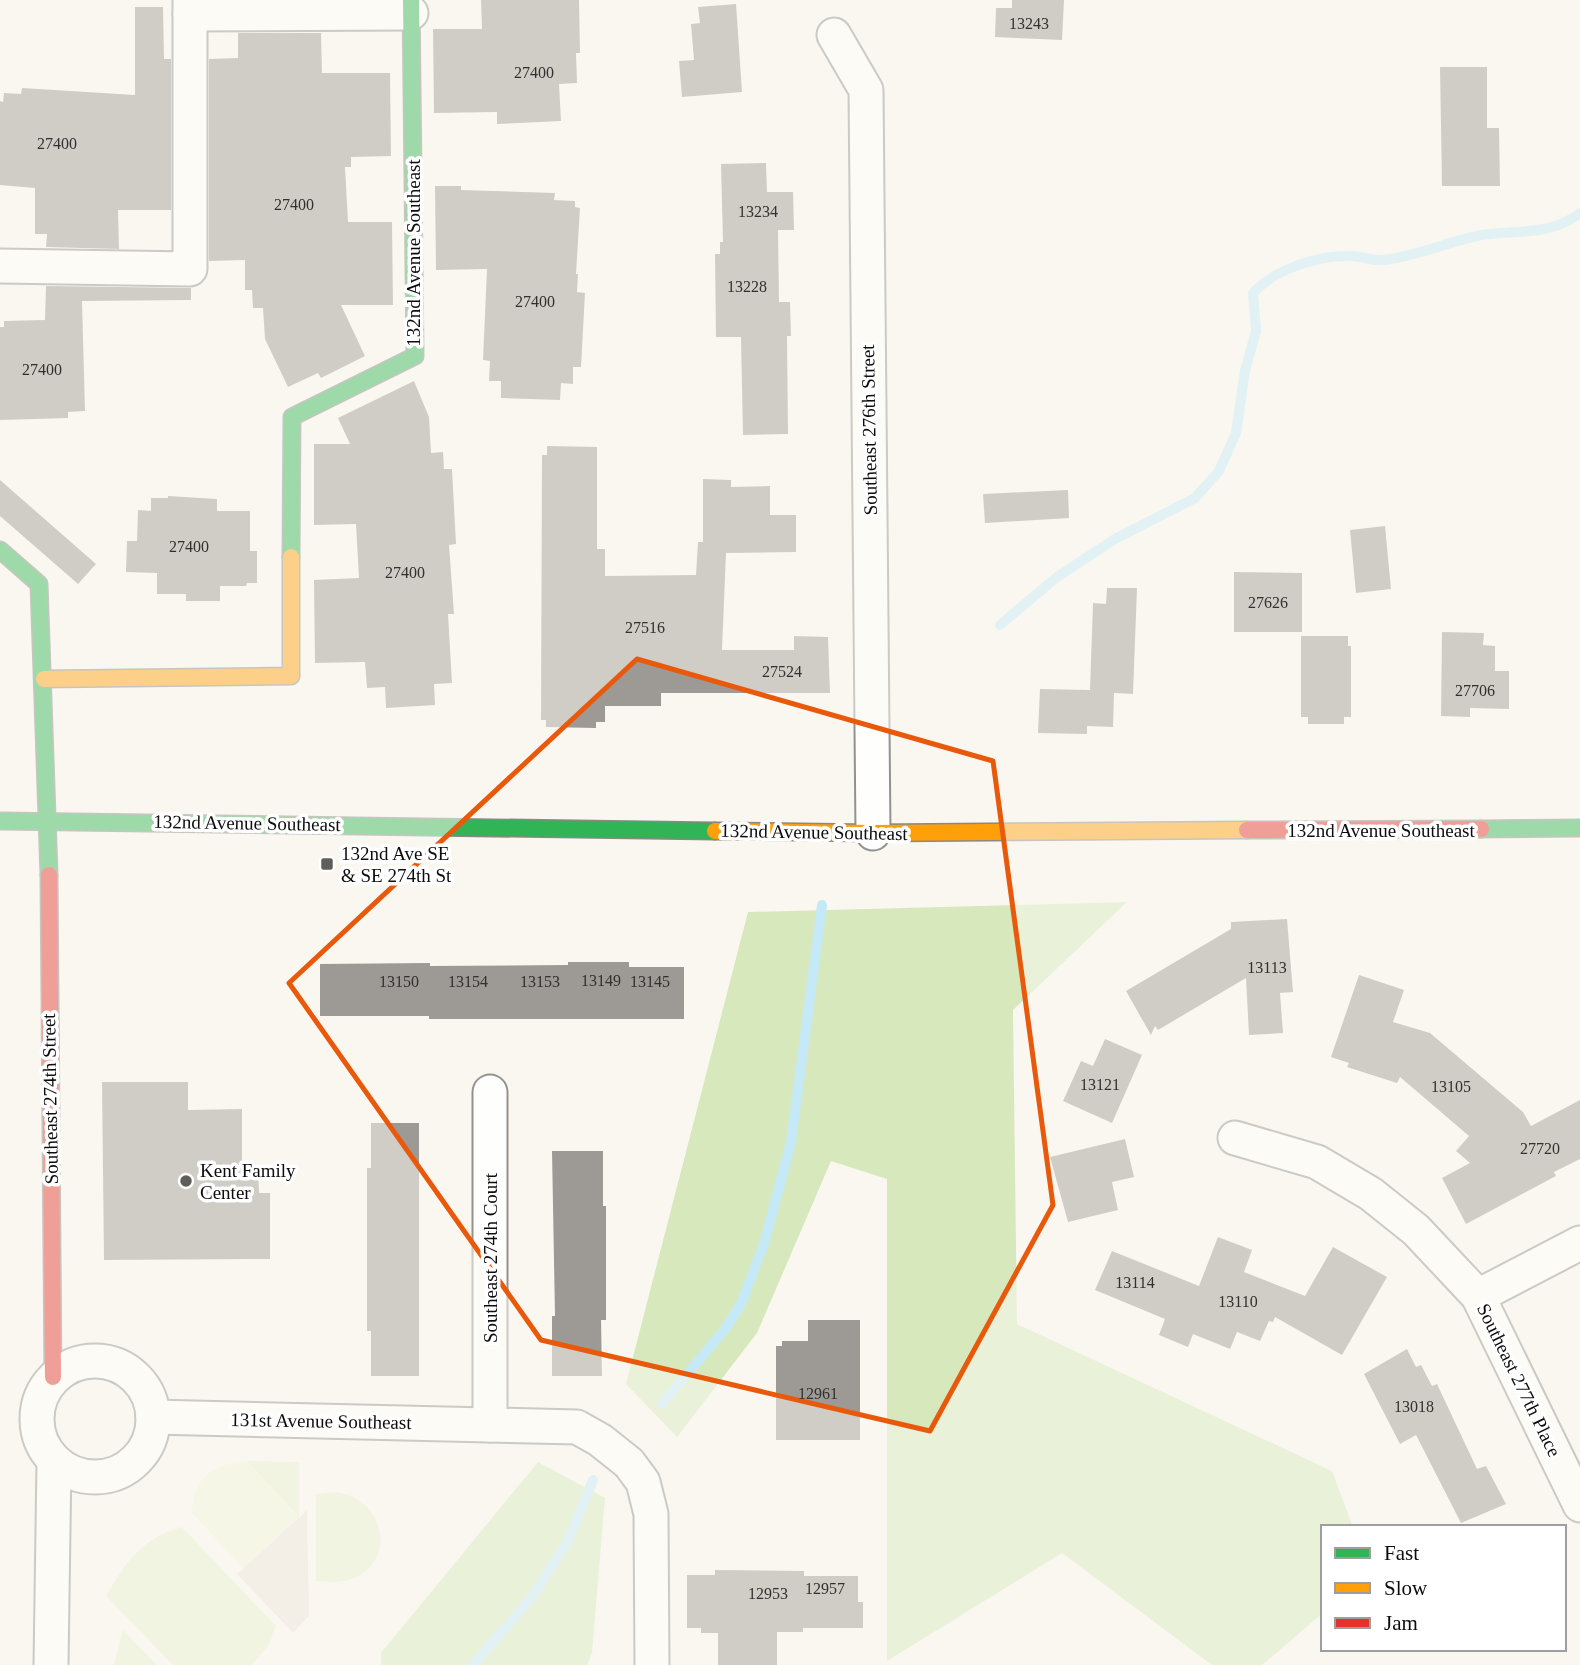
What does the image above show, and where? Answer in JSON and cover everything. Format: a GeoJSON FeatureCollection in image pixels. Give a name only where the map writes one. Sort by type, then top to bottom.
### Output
{"type":"FeatureCollection","features":[{"type":"Feature","properties":{"kind":"street","name":"132nd Avenue Southeast"},"geometry":{"type":"LineString","coordinates":[[0,266],[190,269],[190,7],[411,7],[415,356],[292,417],[291,676],[44,679]]}},
{"type":"Feature","properties":{"kind":"street","name":"Southeast 276th Street"},"geometry":{"type":"LineString","coordinates":[[834,35],[866,90],[873,833]]}},
{"type":"Feature","properties":{"kind":"street"},"geometry":{"type":"LineString","coordinates":[[0,550],[39,584],[48,820]]}},
{"type":"Feature","properties":{"kind":"street","name":"Southeast 274th Street"},"geometry":{"type":"LineString","coordinates":[[48,820],[53,1377],[37,1410],[37,1429],[43,1447],[54,1461],[51,1665]]}},
{"type":"Feature","properties":{"kind":"street","name":"132nd Avenue Southeast"},"geometry":{"type":"LineString","coordinates":[[0,821],[873,833],[1580,828]]}},
{"type":"Feature","properties":{"kind":"street","name":"Southeast 274th Court"},"geometry":{"type":"LineString","coordinates":[[490,1092],[490,1425]]}},
{"type":"Feature","properties":{"kind":"street","name":"Southeast 277th Place"},"geometry":{"type":"LineString","coordinates":[[1235,1138],[1317,1162],[1371,1194],[1416,1230],[1478,1296],[1580,1504]]}},
{"type":"Feature","properties":{"kind":"street"},"geometry":{"type":"LineString","coordinates":[[1478,1296],[1580,1243]]}},
{"type":"Feature","properties":{"kind":"street"},"geometry":{"type":"LineString","coordinates":[[53,1377],[69,1366],[88,1361],[107,1362],[125,1369],[140,1382],[149,1398],[153,1417],[150,1437],[142,1455],[127,1468],[109,1476],[90,1477],[71,1472],[54,1461]]}},
{"type":"Feature","properties":{"kind":"street","name":"131st Avenue Southeast"},"geometry":{"type":"LineString","coordinates":[[153,1417],[577,1427],[600,1440],[629,1463],[643,1482],[651,1514],[652,1665]]}},
{"type":"Feature","properties":{"kind":"highlighted area"},"geometry":{"type":"Polygon","coordinates":[[[637,659],[993,761],[1053,1205],[930,1431],[541,1340],[289,983],[637,659]]]}},
{"type":"Feature","properties":{"kind":"green space"},"geometry":{"type":"Polygon","coordinates":[[[1127,902],[1013,1010],[1017,1324],[1332,1471],[1352,1525],[1321,1525],[1321,1615],[1262,1665],[1212,1665],[1062,1553],[887,1661],[887,1179],[831,1161],[757,1333],[677,1437],[626,1384],[748,912],[1127,902]]]}},
{"type":"Feature","properties":{"kind":"green space"},"geometry":{"type":"Polygon","coordinates":[[[247,1461],[299,1462],[299,1517],[247,1461]]]}},
{"type":"Feature","properties":{"kind":"green space"},"geometry":{"type":"Polygon","coordinates":[[[247,1461],[299,1517],[243,1568],[192,1513],[197,1490],[207,1475],[215,1469],[247,1461]]]}},
{"type":"Feature","properties":{"kind":"green space"},"geometry":{"type":"Polygon","coordinates":[[[538,1462],[605,1498],[592,1653],[587,1665],[381,1665],[381,1653],[538,1462]]]}},
{"type":"Feature","properties":{"kind":"green space"},"geometry":{"type":"Polygon","coordinates":[[[334,1492],[353,1497],[367,1507],[376,1520],[380,1535],[379,1550],[373,1563],[361,1574],[341,1582],[316,1581],[316,1494],[334,1492]]]}},
{"type":"Feature","properties":{"kind":"green space"},"geometry":{"type":"Polygon","coordinates":[[[182,1527],[276,1626],[268,1646],[252,1665],[173,1665],[106,1596],[136,1552],[156,1538],[182,1527]]]}},
{"type":"Feature","properties":{"kind":"green space"},"geometry":{"type":"Polygon","coordinates":[[[123,1630],[157,1665],[114,1665],[123,1630]]]}},
{"type":"Feature","properties":{"kind":"shaded area"},"geometry":{"type":"Polygon","coordinates":[[[307,1510],[309,1616],[293,1633],[237,1574],[307,1510]]]}},
{"type":"Feature","properties":{"kind":"building"},"geometry":{"type":"Polygon","coordinates":[[[481,0],[579,0],[580,53],[576,53],[577,83],[559,84],[561,121],[497,124],[497,112],[434,113],[433,29],[482,29],[481,0]]]}},
{"type":"Feature","properties":{"kind":"building"},"geometry":{"type":"Polygon","coordinates":[[[1012,0],[1064,0],[1062,40],[995,37],[996,8],[1012,8],[1012,0]]]}},
{"type":"Feature","properties":{"kind":"building"},"geometry":{"type":"Polygon","coordinates":[[[736,4],[742,92],[682,97],[679,61],[694,60],[691,24],[700,23],[698,7],[736,4]]]}},
{"type":"Feature","properties":{"kind":"building"},"geometry":{"type":"Polygon","coordinates":[[[135,7],[163,7],[164,59],[171,59],[171,210],[118,210],[119,249],[46,247],[47,234],[35,234],[35,188],[0,185],[0,101],[3,102],[4,93],[21,94],[22,88],[135,95],[135,7]]]}},
{"type":"Feature","properties":{"kind":"building"},"geometry":{"type":"Polygon","coordinates":[[[238,33],[321,33],[322,73],[390,73],[391,156],[351,157],[351,167],[345,167],[348,222],[392,222],[393,305],[341,305],[365,356],[321,378],[318,373],[288,387],[265,339],[263,308],[253,308],[252,290],[245,290],[245,260],[209,261],[209,59],[238,58],[238,33]]]}},
{"type":"Feature","properties":{"kind":"building"},"geometry":{"type":"Polygon","coordinates":[[[1440,67],[1487,67],[1487,128],[1499,128],[1500,186],[1442,186],[1440,67]]]}},
{"type":"Feature","properties":{"kind":"building"},"geometry":{"type":"Polygon","coordinates":[[[766,163],[767,192],[793,192],[794,230],[778,230],[779,302],[790,302],[791,336],[787,336],[788,434],[743,435],[741,337],[716,337],[715,254],[720,254],[720,242],[723,242],[721,164],[766,163]]]}},
{"type":"Feature","properties":{"kind":"building"},"geometry":{"type":"Polygon","coordinates":[[[435,186],[461,186],[461,190],[555,193],[554,200],[575,201],[575,207],[580,208],[577,292],[585,293],[581,367],[573,367],[573,384],[561,383],[560,400],[501,398],[501,381],[489,381],[490,361],[483,360],[487,269],[436,270],[435,186]]]}},
{"type":"Feature","properties":{"kind":"building"},"geometry":{"type":"Polygon","coordinates":[[[46,286],[191,288],[191,300],[82,301],[85,411],[68,412],[68,418],[0,420],[0,327],[4,327],[4,321],[45,320],[46,286]]]}},
{"type":"Feature","properties":{"kind":"building"},"geometry":{"type":"Polygon","coordinates":[[[414,381],[429,417],[431,453],[443,452],[444,469],[452,469],[456,544],[449,545],[454,614],[448,614],[452,683],[434,684],[435,705],[386,708],[385,687],[367,688],[365,662],[315,663],[314,580],[359,578],[356,524],[314,525],[314,444],[350,444],[338,418],[414,381]]]}},
{"type":"Feature","properties":{"kind":"building"},"geometry":{"type":"Polygon","coordinates":[[[547,446],[597,447],[597,549],[605,549],[605,576],[696,575],[698,542],[703,542],[703,479],[731,480],[731,487],[770,486],[770,515],[796,515],[796,552],[726,553],[722,650],[794,650],[794,636],[828,637],[830,693],[661,693],[661,706],[605,706],[605,722],[596,722],[596,728],[546,727],[546,720],[541,720],[542,455],[547,455],[547,446]]]}},
{"type":"Feature","properties":{"kind":"building"},"geometry":{"type":"Polygon","coordinates":[[[0,480],[96,564],[78,584],[0,516],[0,480]]]}},
{"type":"Feature","properties":{"kind":"building"},"geometry":{"type":"Polygon","coordinates":[[[1068,490],[1069,518],[985,523],[983,494],[1068,490]]]}},
{"type":"Feature","properties":{"kind":"building"},"geometry":{"type":"Polygon","coordinates":[[[168,496],[217,499],[217,511],[250,511],[250,551],[257,551],[257,583],[247,583],[246,586],[220,586],[220,601],[186,601],[186,594],[157,594],[157,573],[126,572],[127,541],[137,541],[138,510],[151,511],[151,498],[168,496]]]}},
{"type":"Feature","properties":{"kind":"building"},"geometry":{"type":"Polygon","coordinates":[[[1385,526],[1391,589],[1356,593],[1350,530],[1385,526]]]}},
{"type":"Feature","properties":{"kind":"building"},"geometry":{"type":"Polygon","coordinates":[[[1234,572],[1302,573],[1302,632],[1234,632],[1234,572]]]}},
{"type":"Feature","properties":{"kind":"building"},"geometry":{"type":"Polygon","coordinates":[[[1107,588],[1137,588],[1133,694],[1114,693],[1113,727],[1087,726],[1087,734],[1038,733],[1040,689],[1090,690],[1093,603],[1106,604],[1107,588]]]}},
{"type":"Feature","properties":{"kind":"building"},"geometry":{"type":"Polygon","coordinates":[[[1442,632],[1484,633],[1483,645],[1495,646],[1495,671],[1509,671],[1509,709],[1470,708],[1470,717],[1441,716],[1442,632]]]}},
{"type":"Feature","properties":{"kind":"building"},"geometry":{"type":"Polygon","coordinates":[[[1301,636],[1348,636],[1348,646],[1351,646],[1351,717],[1344,717],[1344,724],[1308,724],[1308,717],[1301,717],[1301,636]]]}},
{"type":"Feature","properties":{"kind":"building"},"geometry":{"type":"Polygon","coordinates":[[[1287,919],[1293,992],[1280,993],[1283,1033],[1249,1035],[1246,978],[1158,1030],[1155,1026],[1151,1035],[1126,991],[1231,929],[1231,922],[1287,919]]]}},
{"type":"Feature","properties":{"kind":"building"},"geometry":{"type":"Polygon","coordinates":[[[568,962],[629,962],[629,967],[684,967],[684,1019],[429,1019],[429,1016],[320,1016],[320,964],[568,965],[568,962]]]}},
{"type":"Feature","properties":{"kind":"building"},"geometry":{"type":"Polygon","coordinates":[[[1359,975],[1404,990],[1393,1022],[1430,1033],[1523,1112],[1531,1126],[1580,1100],[1580,1159],[1554,1172],[1556,1176],[1466,1224],[1442,1178],[1470,1163],[1456,1151],[1469,1136],[1400,1077],[1397,1083],[1347,1067],[1349,1063],[1331,1057],[1359,975]]]}},
{"type":"Feature","properties":{"kind":"building"},"geometry":{"type":"Polygon","coordinates":[[[1105,1039],[1142,1055],[1112,1123],[1063,1101],[1081,1061],[1093,1066],[1105,1039]]]}},
{"type":"Feature","properties":{"kind":"building","name":"Kent Family Center"},"geometry":{"type":"Polygon","coordinates":[[[102,1082],[188,1082],[188,1110],[242,1109],[242,1168],[258,1168],[259,1193],[270,1193],[270,1259],[104,1260],[102,1082]]]}},
{"type":"Feature","properties":{"kind":"building"},"geometry":{"type":"Polygon","coordinates":[[[371,1123],[419,1123],[419,1376],[371,1376],[371,1331],[367,1331],[367,1168],[371,1168],[371,1123]]]}},
{"type":"Feature","properties":{"kind":"building"},"geometry":{"type":"Polygon","coordinates":[[[1125,1139],[1134,1177],[1112,1182],[1118,1210],[1068,1222],[1050,1157],[1125,1139]]]}},
{"type":"Feature","properties":{"kind":"building"},"geometry":{"type":"Polygon","coordinates":[[[552,1151],[603,1151],[606,1320],[601,1320],[602,1376],[552,1376],[552,1316],[555,1316],[552,1151]]]}},
{"type":"Feature","properties":{"kind":"building"},"geometry":{"type":"Polygon","coordinates":[[[1218,1237],[1252,1250],[1244,1272],[1305,1296],[1333,1247],[1387,1277],[1342,1355],[1275,1317],[1273,1322],[1269,1321],[1260,1341],[1237,1332],[1230,1349],[1193,1334],[1188,1347],[1159,1335],[1165,1319],[1095,1290],[1112,1251],[1199,1286],[1218,1237]]]}},
{"type":"Feature","properties":{"kind":"building"},"geometry":{"type":"Polygon","coordinates":[[[808,1320],[860,1320],[860,1440],[776,1440],[776,1346],[782,1346],[782,1341],[808,1341],[808,1320]]]}},
{"type":"Feature","properties":{"kind":"building"},"geometry":{"type":"Polygon","coordinates":[[[1407,1349],[1416,1367],[1421,1365],[1432,1386],[1437,1384],[1477,1469],[1486,1466],[1506,1504],[1461,1523],[1416,1435],[1400,1444],[1364,1374],[1407,1349]]]}},
{"type":"Feature","properties":{"kind":"building"},"geometry":{"type":"Polygon","coordinates":[[[715,1570],[804,1571],[804,1576],[858,1576],[858,1602],[863,1602],[863,1628],[803,1628],[803,1632],[777,1632],[777,1665],[718,1665],[718,1633],[701,1633],[701,1628],[687,1628],[687,1575],[715,1575],[715,1570]]]}},
{"type":"Feature","properties":{"kind":"waterway"},"geometry":{"type":"LineString","coordinates":[[1000,625],[1057,577],[1115,539],[1195,498],[1219,471],[1236,433],[1245,371],[1256,331],[1253,293],[1262,284],[1285,270],[1325,258],[1395,258],[1482,235],[1545,229],[1580,213]]}},
{"type":"Feature","properties":{"kind":"waterway"},"geometry":{"type":"LineString","coordinates":[[662,1404],[726,1328],[741,1304],[765,1241],[791,1142],[822,905]]}},
{"type":"Feature","properties":{"kind":"waterway"},"geometry":{"type":"LineString","coordinates":[[473,1665],[532,1597],[568,1541],[593,1480]]}},
{"type":"Feature","properties":{"kind":"traffic: fast"},"geometry":{"type":"LineString","coordinates":[[291,557],[292,417],[415,356],[411,0]]}},
{"type":"Feature","properties":{"kind":"traffic: fast"},"geometry":{"type":"LineString","coordinates":[[0,550],[39,584],[49,875]]}},
{"type":"Feature","properties":{"kind":"traffic: fast"},"geometry":{"type":"LineString","coordinates":[[0,821],[715,831]]}},
{"type":"Feature","properties":{"kind":"traffic: fast"},"geometry":{"type":"LineString","coordinates":[[1481,829],[1580,828]]}},
{"type":"Feature","properties":{"kind":"traffic: slow"},"geometry":{"type":"LineString","coordinates":[[44,679],[291,676],[291,557]]}},
{"type":"Feature","properties":{"kind":"traffic: slow"},"geometry":{"type":"LineString","coordinates":[[715,831],[873,833],[1247,830]]}},
{"type":"Feature","properties":{"kind":"traffic: jam"},"geometry":{"type":"LineString","coordinates":[[1247,830],[1481,829]]}},
{"type":"Feature","properties":{"kind":"traffic: jam"},"geometry":{"type":"LineString","coordinates":[[49,875],[53,1377]]}},
{"type":"Feature","properties":{"kind":"place","name":"132nd Ave SE & SE 274th St"},"geometry":{"type":"Point","coordinates":[327,864]}},
{"type":"Feature","properties":{"kind":"place","name":"Kent Family Center"},"geometry":{"type":"Point","coordinates":[186,1181]}}]}
